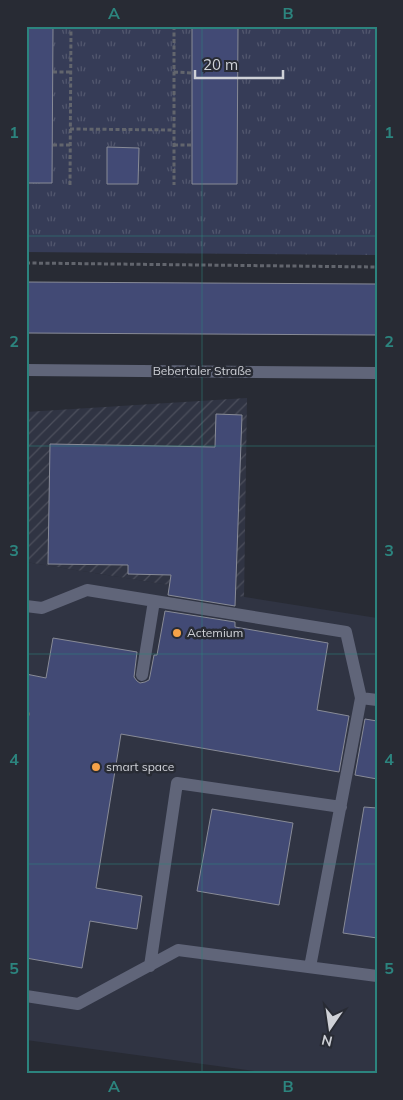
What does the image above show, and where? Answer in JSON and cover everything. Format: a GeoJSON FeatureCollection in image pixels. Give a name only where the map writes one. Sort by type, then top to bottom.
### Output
{"type":"FeatureCollection","features":[{"type":"Feature","properties":{"kind":"street","name":"Bebertaler Straße"},"geometry":{"type":"LineString","coordinates":[[26,370],[377,372]]}},
{"type":"Feature","properties":{"kind":"street"},"geometry":{"type":"LineString","coordinates":[[26,606],[42,608],[87,590],[346,632],[361,698],[310,968]]}},
{"type":"Feature","properties":{"kind":"street"},"geometry":{"type":"LineString","coordinates":[[142,675],[154,601]]}},
{"type":"Feature","properties":{"kind":"street"},"geometry":{"type":"LineString","coordinates":[[361,698],[377,700]]}},
{"type":"Feature","properties":{"kind":"street"},"geometry":{"type":"LineString","coordinates":[[150,966],[176,782],[341,807]]}},
{"type":"Feature","properties":{"kind":"street"},"geometry":{"type":"LineString","coordinates":[[26,996],[78,1004],[178,950],[377,976]]}},
{"type":"Feature","properties":{"kind":"path"},"geometry":{"type":"LineString","coordinates":[[70,185],[71,26]]}},
{"type":"Feature","properties":{"kind":"path"},"geometry":{"type":"LineString","coordinates":[[174,26],[174,185]]}},
{"type":"Feature","properties":{"kind":"path"},"geometry":{"type":"LineString","coordinates":[[53,72],[70,72]]}},
{"type":"Feature","properties":{"kind":"path"},"geometry":{"type":"LineString","coordinates":[[174,72],[192,73]]}},
{"type":"Feature","properties":{"kind":"path"},"geometry":{"type":"LineString","coordinates":[[70,129],[174,130]]}},
{"type":"Feature","properties":{"kind":"path"},"geometry":{"type":"LineString","coordinates":[[53,145],[70,145]]}},
{"type":"Feature","properties":{"kind":"path"},"geometry":{"type":"LineString","coordinates":[[174,145],[192,145]]}},
{"type":"Feature","properties":{"kind":"path"},"geometry":{"type":"LineString","coordinates":[[26,263],[377,266]]}},
{"type":"Feature","properties":{"kind":"shaded area"},"geometry":{"type":"Polygon","coordinates":[[[247,398],[244,597],[26,562],[26,412],[247,398]]]}},
{"type":"Feature","properties":{"kind":"shaded area"},"geometry":{"type":"Polygon","coordinates":[[[26,562],[377,618],[377,1074],[277,1074],[26,1040],[26,562]]]}},
{"type":"Feature","properties":{"kind":"green space"},"geometry":{"type":"Polygon","coordinates":[[[53,26],[192,26],[192,184],[237,184],[238,26],[377,26],[377,255],[26,252],[26,183],[52,183],[53,26]]]}},
{"type":"Feature","properties":{"kind":"building"},"geometry":{"type":"Polygon","coordinates":[[[26,26],[53,26],[52,183],[26,183],[26,26]]]}},
{"type":"Feature","properties":{"kind":"building"},"geometry":{"type":"Polygon","coordinates":[[[192,26],[238,26],[237,184],[192,184],[192,26]]]}},
{"type":"Feature","properties":{"kind":"building"},"geometry":{"type":"Polygon","coordinates":[[[107,147],[139,148],[138,184],[107,184],[107,147]]]}},
{"type":"Feature","properties":{"kind":"building"},"geometry":{"type":"Polygon","coordinates":[[[26,282],[377,284],[377,335],[26,333],[26,282]]]}},
{"type":"Feature","properties":{"kind":"building"},"geometry":{"type":"Polygon","coordinates":[[[216,414],[242,415],[235,606],[168,595],[171,575],[128,574],[128,565],[48,564],[50,444],[215,447],[216,414]]]}},
{"type":"Feature","properties":{"kind":"building"},"geometry":{"type":"Polygon","coordinates":[[[165,611],[235,622],[235,627],[328,643],[317,710],[349,716],[339,772],[121,734],[96,888],[142,896],[137,929],[90,921],[82,968],[26,958],[26,674],[46,678],[53,638],[137,652],[134,677],[140,683],[145,682],[149,680],[154,655],[157,655],[165,611]]]}},
{"type":"Feature","properties":{"kind":"building"},"geometry":{"type":"Polygon","coordinates":[[[365,719],[377,721],[377,779],[355,775],[365,719]]]}},
{"type":"Feature","properties":{"kind":"building"},"geometry":{"type":"Polygon","coordinates":[[[364,807],[377,808],[377,938],[343,933],[364,807]]]}},
{"type":"Feature","properties":{"kind":"building"},"geometry":{"type":"Polygon","coordinates":[[[212,809],[293,823],[279,905],[197,891],[212,809]]]}},
{"type":"Feature","properties":{"kind":"place","name":"Actemium"},"geometry":{"type":"Point","coordinates":[177,633]}},
{"type":"Feature","properties":{"kind":"place","name":"smart space"},"geometry":{"type":"Point","coordinates":[96,767]}}]}
